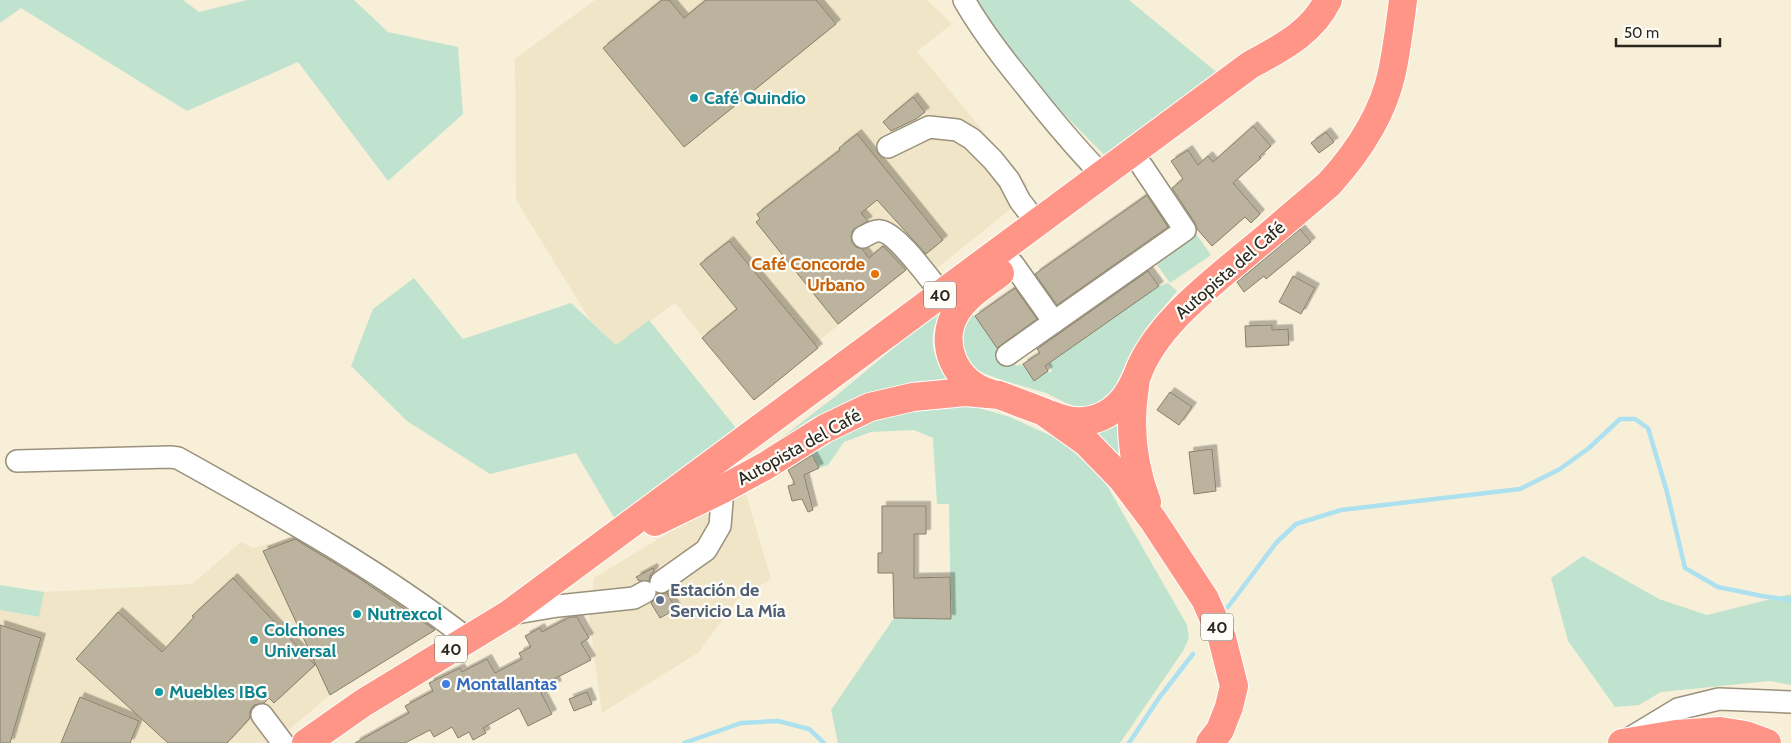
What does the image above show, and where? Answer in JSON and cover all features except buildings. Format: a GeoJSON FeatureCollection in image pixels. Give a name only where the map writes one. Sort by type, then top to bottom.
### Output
{"type":"FeatureCollection","features":[{"type":"Feature","properties":{"kind":"highway","name":"Autopista del Café"},"geometry":{"type":"LineString","coordinates":[[306,743],[362,703],[509,614],[1250,65],[1304,32],[1322,13],[1328,0]]}},
{"type":"Feature","properties":{"kind":"highway","name":"Autopista del Café"},"geometry":{"type":"LineString","coordinates":[[1153,520],[1140,486],[1133,449],[1132,412],[1137,376],[1158,339],[1176,316],[1202,290],[1329,184],[1346,165],[1368,133],[1383,101],[1392,74],[1403,0]]}},
{"type":"Feature","properties":{"kind":"highway"},"geometry":{"type":"LineString","coordinates":[[999,395],[982,391],[970,383],[958,371],[952,361],[948,336],[957,310],[973,293],[1258,77],[1288,43]]}},
{"type":"Feature","properties":{"kind":"highway"},"geometry":{"type":"LineString","coordinates":[[1044,412],[1062,419],[1081,422],[1100,418],[1116,408],[1129,394],[1137,376]]}},
{"type":"Feature","properties":{"kind":"highway","name":"Autopista del Café"},"geometry":{"type":"LineString","coordinates":[[595,551],[723,489],[767,465],[824,429],[870,408],[913,397],[966,392],[999,395],[1044,412],[1086,442],[1122,479],[1153,520]]}},
{"type":"Feature","properties":{"kind":"highway","name":"40"},"geometry":{"type":"LineString","coordinates":[[1153,520],[1205,599],[1222,638],[1229,665],[1234,686],[1229,707],[1220,730],[1210,743]]}},
{"type":"Feature","properties":{"kind":"highway"},"geometry":{"type":"LineString","coordinates":[[1622,743],[1676,734],[1720,731],[1745,735],[1766,743]]}},
{"type":"Feature","properties":{"kind":"street"},"geometry":{"type":"LineString","coordinates":[[964,0],[978,26],[1072,143],[1102,175]]}},
{"type":"Feature","properties":{"kind":"street"},"geometry":{"type":"LineString","coordinates":[[888,147],[929,127],[957,130],[972,139],[993,160],[1009,180],[1020,201],[1037,223]]}},
{"type":"Feature","properties":{"kind":"street"},"geometry":{"type":"LineString","coordinates":[[1007,355],[1185,230],[1142,166]]}},
{"type":"Feature","properties":{"kind":"street"},"geometry":{"type":"LineString","coordinates":[[863,238],[875,231],[886,232],[898,242],[942,294]]}},
{"type":"Feature","properties":{"kind":"street"},"geometry":{"type":"LineString","coordinates":[[1012,264],[1054,322]]}},
{"type":"Feature","properties":{"kind":"street"},"geometry":{"type":"LineString","coordinates":[[17,461],[178,458],[308,531],[428,608],[468,639]]}},
{"type":"Feature","properties":{"kind":"street"},"geometry":{"type":"LineString","coordinates":[[509,614],[558,606],[634,598],[653,587],[706,550],[720,526],[723,489]]}},
{"type":"Feature","properties":{"kind":"street"},"geometry":{"type":"LineString","coordinates":[[1622,743],[1678,709],[1720,699],[1791,702]]}},
{"type":"Feature","properties":{"kind":"street"},"geometry":{"type":"LineString","coordinates":[[262,716],[283,743]]}},
{"type":"Feature","properties":{"kind":"shaded area"},"geometry":{"type":"Polygon","coordinates":[[[595,0],[927,0],[952,24],[917,51],[1028,185],[1025,197],[935,270],[908,268],[886,243],[843,281],[864,304],[815,344],[818,348],[754,400],[675,303],[616,345],[590,320],[516,200],[515,59],[595,0]]]}},
{"type":"Feature","properties":{"kind":"shaded area"},"geometry":{"type":"Polygon","coordinates":[[[744,487],[771,579],[737,600],[699,652],[602,713],[589,618],[594,578],[744,487]]]}},
{"type":"Feature","properties":{"kind":"shaded area"},"geometry":{"type":"Polygon","coordinates":[[[305,535],[441,627],[330,695],[273,743],[0,743],[0,610],[38,617],[44,592],[192,584],[241,542],[253,548],[305,535]]]}},
{"type":"Feature","properties":{"kind":"green space"},"geometry":{"type":"Polygon","coordinates":[[[0,0],[183,0],[199,12],[247,0],[354,0],[388,32],[458,47],[463,114],[388,181],[298,62],[187,111],[21,8],[0,23],[0,0]]]}},
{"type":"Feature","properties":{"kind":"green space"},"geometry":{"type":"Polygon","coordinates":[[[976,0],[1129,0],[1220,75],[1110,161],[1055,105],[1012,54],[976,0]]]}},
{"type":"Feature","properties":{"kind":"green space"},"geometry":{"type":"Polygon","coordinates":[[[1194,231],[1211,255],[1170,283],[1153,259],[1194,231]]]}},
{"type":"Feature","properties":{"kind":"green space"},"geometry":{"type":"Polygon","coordinates":[[[414,278],[463,339],[571,303],[616,345],[649,320],[740,433],[619,526],[576,453],[490,474],[407,421],[351,366],[373,309],[414,278]]]}},
{"type":"Feature","properties":{"kind":"green space"},"geometry":{"type":"Polygon","coordinates":[[[1168,283],[1177,291],[1147,327],[1130,354],[1108,403],[1084,407],[1072,405],[1046,393],[979,371],[965,360],[963,355],[961,336],[965,311],[975,316],[999,350],[1017,366],[1023,364],[1034,381],[1048,371],[1050,373],[1052,371],[1048,364],[1159,286],[1168,283]]]}},
{"type":"Feature","properties":{"kind":"green space"},"geometry":{"type":"Polygon","coordinates":[[[939,310],[941,312],[933,333],[934,352],[943,369],[959,383],[749,463],[837,395],[939,310]]]}},
{"type":"Feature","properties":{"kind":"green space"},"geometry":{"type":"Polygon","coordinates":[[[926,405],[969,405],[1010,417],[1058,439],[1101,475],[1187,625],[1189,638],[1183,651],[1120,743],[838,743],[831,710],[894,618],[951,619],[949,504],[937,504],[933,438],[914,430],[871,432],[844,442],[828,465],[819,468],[810,451],[873,416],[926,405]]]}},
{"type":"Feature","properties":{"kind":"green space"},"geometry":{"type":"Polygon","coordinates":[[[1117,424],[1119,462],[1087,434],[1103,432],[1117,424]]]}},
{"type":"Feature","properties":{"kind":"green space"},"geometry":{"type":"Polygon","coordinates":[[[1583,556],[1659,599],[1707,615],[1791,594],[1791,685],[1770,681],[1661,692],[1639,705],[1615,707],[1568,641],[1551,578],[1583,556]]]}},
{"type":"Feature","properties":{"kind":"green space"},"geometry":{"type":"Polygon","coordinates":[[[0,585],[44,592],[39,617],[0,610],[0,585]]]}},
{"type":"Feature","properties":{"kind":"waterway"},"geometry":{"type":"LineString","coordinates":[[1228,607],[1276,543],[1296,524],[1341,510],[1520,489],[1560,469],[1589,448],[1620,419],[1635,419],[1648,428],[1667,492],[1685,568],[1718,587],[1791,600]]}},
{"type":"Feature","properties":{"kind":"waterway"},"geometry":{"type":"LineString","coordinates":[[1129,743],[1159,698],[1193,654]]}},
{"type":"Feature","properties":{"kind":"waterway"},"geometry":{"type":"LineString","coordinates":[[684,743],[741,723],[778,721],[809,729],[824,743]]}},
{"type":"Feature","properties":{"kind":"place","name":"Café Quindío"},"geometry":{"type":"Point","coordinates":[694,98]}},
{"type":"Feature","properties":{"kind":"place","name":"Café Concorde Urbano"},"geometry":{"type":"Point","coordinates":[875,274]}},
{"type":"Feature","properties":{"kind":"place","name":"Estación de Servicio La Mía"},"geometry":{"type":"Point","coordinates":[660,600]}},
{"type":"Feature","properties":{"kind":"place","name":"Nutrexcol"},"geometry":{"type":"Point","coordinates":[357,614]}},
{"type":"Feature","properties":{"kind":"place","name":"Colchones Universal"},"geometry":{"type":"Point","coordinates":[254,640]}},
{"type":"Feature","properties":{"kind":"place","name":"Montallantas"},"geometry":{"type":"Point","coordinates":[446,684]}},
{"type":"Feature","properties":{"kind":"place","name":"Muebles IBG"},"geometry":{"type":"Point","coordinates":[159,692]}}]}
